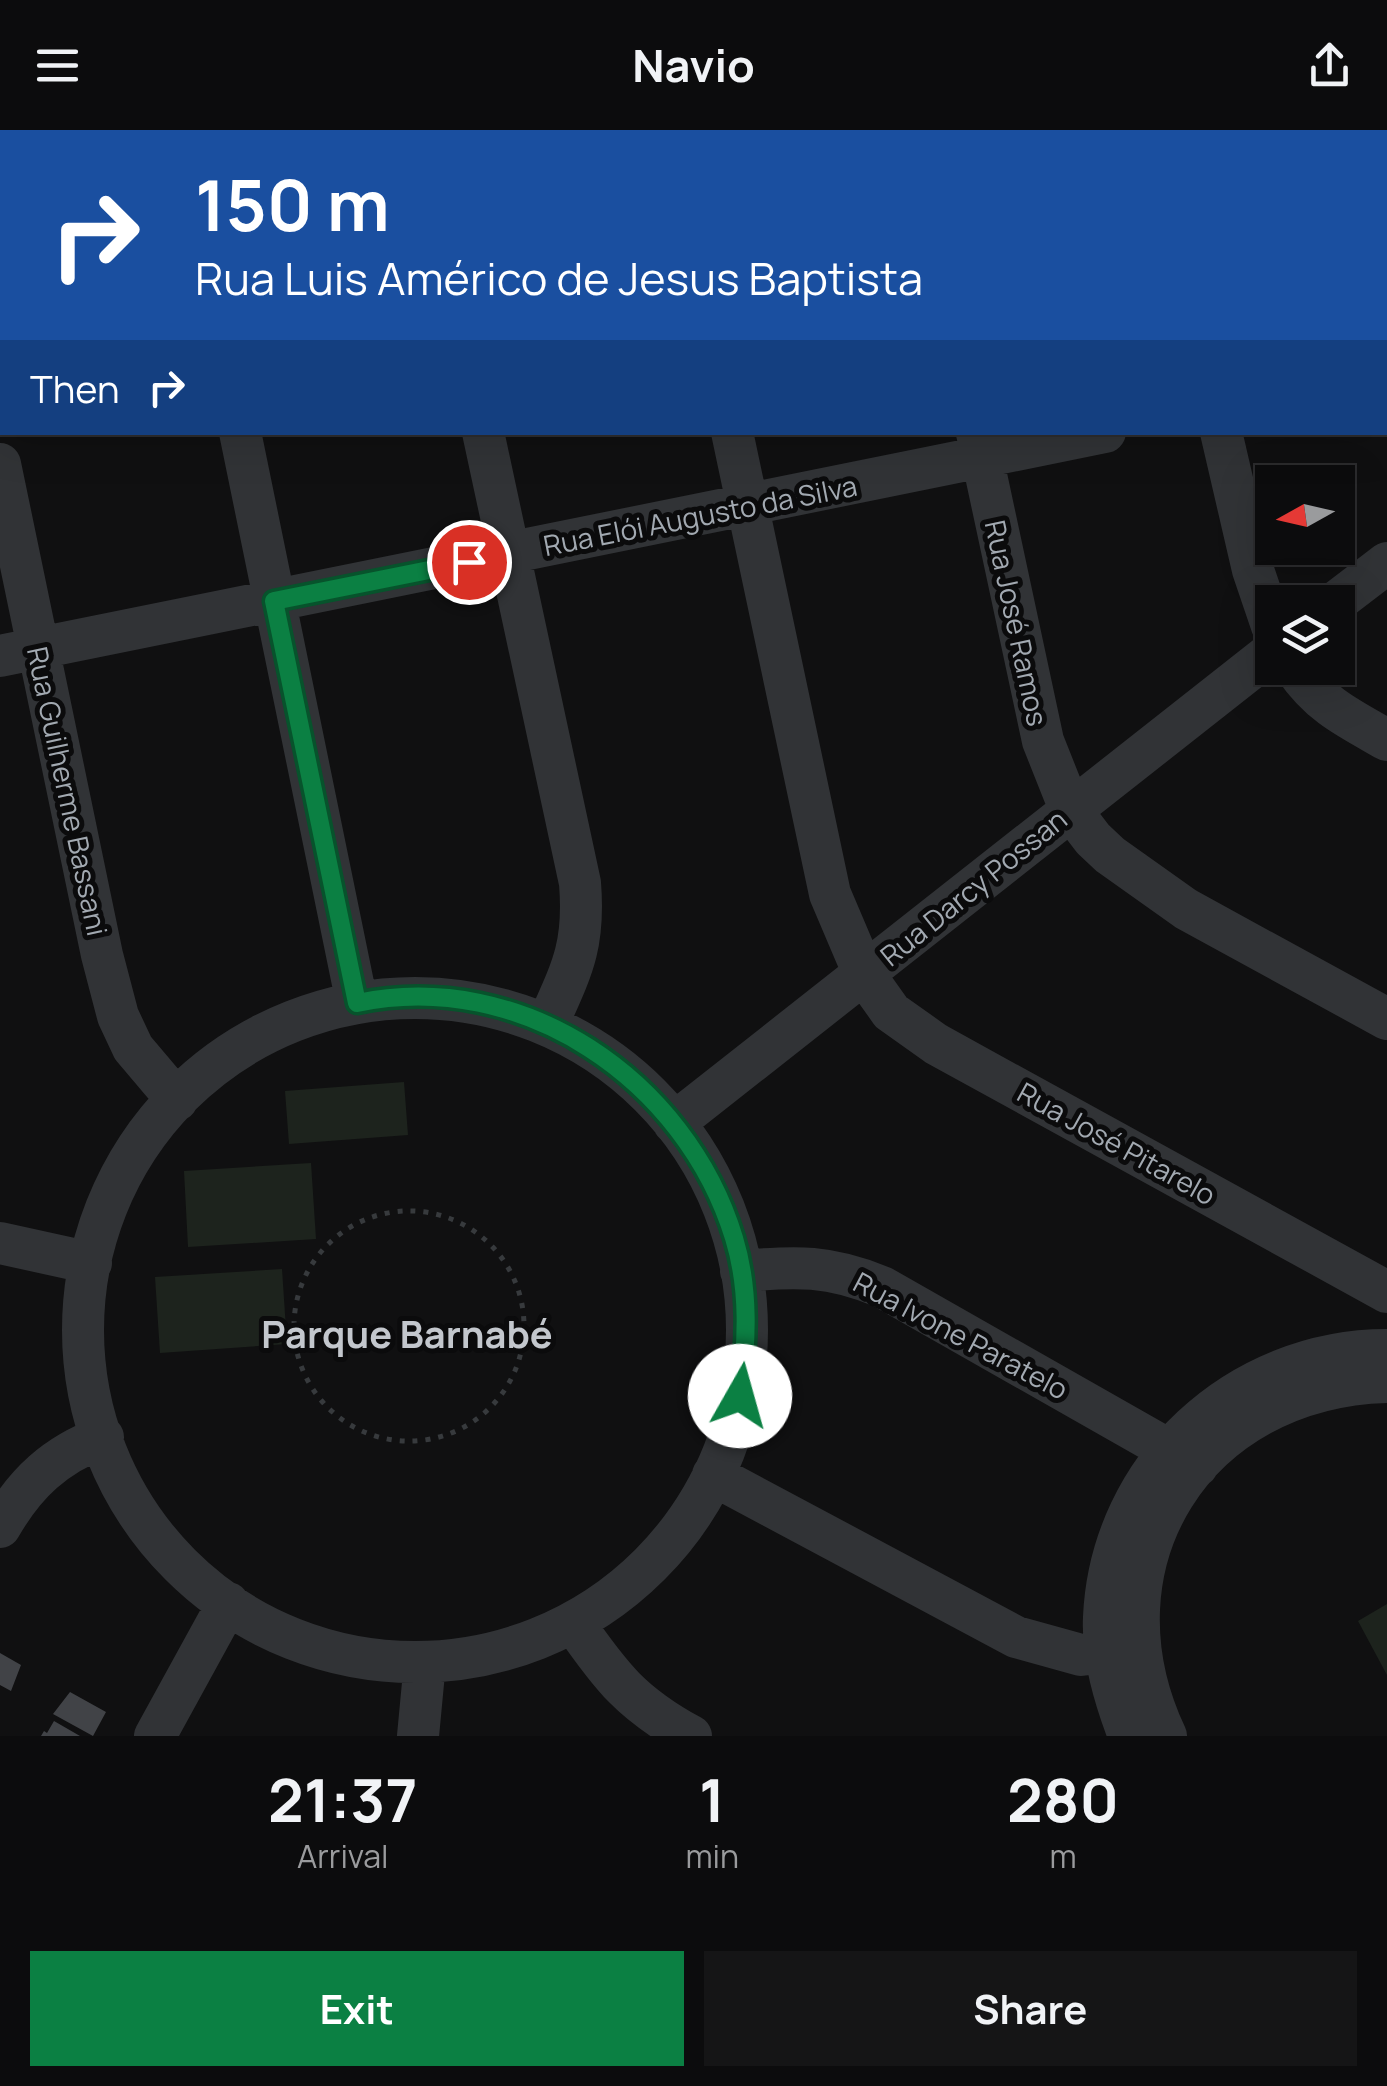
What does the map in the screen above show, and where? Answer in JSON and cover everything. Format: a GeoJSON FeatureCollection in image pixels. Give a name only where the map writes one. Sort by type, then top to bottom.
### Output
{"type":"FeatureCollection","features":[{"type":"Feature","properties":{"kind":"street"},"geometry":{"type":"LineString","coordinates":[[241,435],[357,1003]]}},
{"type":"Feature","properties":{"kind":"street"},"geometry":{"type":"LineString","coordinates":[[484,435],[580,883],[581,933],[577,957],[548,1025]]}},
{"type":"Feature","properties":{"kind":"street","name":"Rua José Pitarelo"},"geometry":{"type":"LineString","coordinates":[[733,435],[825,876],[842,928],[864,974],[891,1012],[936,1044],[1387,1292]]}},
{"type":"Feature","properties":{"kind":"street","name":"Rua Elói Augusto da Silva"},"geometry":{"type":"LineString","coordinates":[[19,652],[747,505],[979,445],[1077,435]]}},
{"type":"Feature","properties":{"kind":"street"},"geometry":{"type":"LineString","coordinates":[[1222,435],[1258,585]]}},
{"type":"Feature","properties":{"kind":"street","name":"Rua José Ramos"},"geometry":{"type":"LineString","coordinates":[[979,445],[1043,742],[1070,809],[1092,839],[1110,855],[1186,909],[1387,1019]]}},
{"type":"Feature","properties":{"kind":"street","name":"Rua Guilherme Bassani"},"geometry":{"type":"LineString","coordinates":[[0,464],[19,652],[118,1016],[133,1048],[177,1100]]}},
{"type":"Feature","properties":{"kind":"street"},"geometry":{"type":"LineString","coordinates":[[1355,587],[1387,563]]}},
{"type":"Feature","properties":{"kind":"street","name":"Rua Darcy Possan"},"geometry":{"type":"LineString","coordinates":[[674,1123],[1255,665]]}},
{"type":"Feature","properties":{"kind":"street"},"geometry":{"type":"LineString","coordinates":[[1306,685],[1329,708],[1387,740]]}},
{"type":"Feature","properties":{"kind":"street"},"geometry":{"type":"LineString","coordinates":[[377,998],[481,1003],[548,1025],[622,1069],[692,1145],[717,1191],[735,1240],[747,1344],[740,1396],[726,1446],[675,1537],[640,1575],[599,1608],[574,1622],[505,1651],[454,1661],[402,1663],[295,1646],[228,1603],[172,1555],[140,1514],[114,1468],[86,1368],[84,1316],[90,1264],[105,1213],[127,1166],[156,1122],[232,1052],[277,1026],[326,1008],[377,998]]}},
{"type":"Feature","properties":{"kind":"street"},"geometry":{"type":"LineString","coordinates":[[0,1244],[90,1264]]}},
{"type":"Feature","properties":{"kind":"street","name":"Rua Ivone Paratelo"},"geometry":{"type":"LineString","coordinates":[[741,1271],[794,1266],[831,1269],[857,1277],[1184,1457]]}},
{"type":"Feature","properties":{"kind":"street"},"geometry":{"type":"LineString","coordinates":[[1129,1736],[1112,1684],[1138,1605],[1150,1549],[1176,1497],[1184,1457],[1215,1406],[1275,1372],[1332,1354],[1387,1350]]}},
{"type":"Feature","properties":{"kind":"street"},"geometry":{"type":"LineString","coordinates":[[1184,1457],[1282,1402],[1344,1386],[1387,1382]]}},
{"type":"Feature","properties":{"kind":"street"},"geometry":{"type":"LineString","coordinates":[[0,1528],[20,1494],[47,1467],[74,1449],[103,1437]]}},
{"type":"Feature","properties":{"kind":"street"},"geometry":{"type":"LineString","coordinates":[[713,1475],[1016,1636],[1081,1655],[1123,1650]]}},
{"type":"Feature","properties":{"kind":"street"},"geometry":{"type":"LineString","coordinates":[[171,1731],[228,1603]]}},
{"type":"Feature","properties":{"kind":"street"},"geometry":{"type":"LineString","coordinates":[[574,1622],[602,1664],[636,1702],[691,1736]]}},
{"type":"Feature","properties":{"kind":"street"},"geometry":{"type":"LineString","coordinates":[[1123,1650],[1146,1687],[1166,1736]]}},
{"type":"Feature","properties":{"kind":"street"},"geometry":{"type":"LineString","coordinates":[[418,1736],[425,1662]]}},
{"type":"Feature","properties":{"kind":"path"},"geometry":{"type":"LineString","coordinates":[[389,1212],[426,1212],[462,1223],[492,1246],[513,1277],[524,1314],[521,1353],[506,1388],[481,1417],[447,1436],[409,1442],[371,1436],[338,1417],[312,1388],[297,1353],[294,1315],[304,1279],[324,1247],[354,1224],[389,1212]]}},
{"type":"Feature","properties":{"kind":"shaded area"},"geometry":{"type":"Polygon","coordinates":[[[404,1082],[408,1135],[289,1144],[285,1091],[404,1082]]]}},
{"type":"Feature","properties":{"kind":"shaded area"},"geometry":{"type":"Polygon","coordinates":[[[311,1163],[316,1239],[188,1247],[184,1171],[311,1163]]]}},
{"type":"Feature","properties":{"kind":"shaded area"},"geometry":{"type":"Polygon","coordinates":[[[282,1269],[287,1344],[160,1353],[155,1277],[282,1269]]]}},
{"type":"Feature","properties":{"kind":"shaded area"},"geometry":{"type":"Polygon","coordinates":[[[1387,1604],[1387,1675],[1358,1621],[1387,1604]]]}},
{"type":"Feature","properties":{"kind":"building"},"geometry":{"type":"Polygon","coordinates":[[[0,1653],[21,1665],[11,1691],[0,1685],[0,1653]]]}},
{"type":"Feature","properties":{"kind":"building"},"geometry":{"type":"Polygon","coordinates":[[[70,1692],[106,1712],[93,1736],[53,1714],[70,1692]]]}},
{"type":"Feature","properties":{"kind":"building"},"geometry":{"type":"Polygon","coordinates":[[[54,1721],[80,1736],[41,1736],[54,1721]]]}},
{"type":"Feature","properties":{"kind":"district","name":"Parque Barnabé"},"geometry":{"type":"Point","coordinates":[407,1333]}},
{"type":"Feature","properties":{"kind":"route"},"geometry":{"type":"LineString","coordinates":[[469,562],[274,601],[357,1003],[377,998],[429,997],[481,1003],[531,1018],[578,1040],[622,1069],[659,1104],[692,1145],[717,1191],[735,1240],[747,1344],[740,1396]]}}]}
